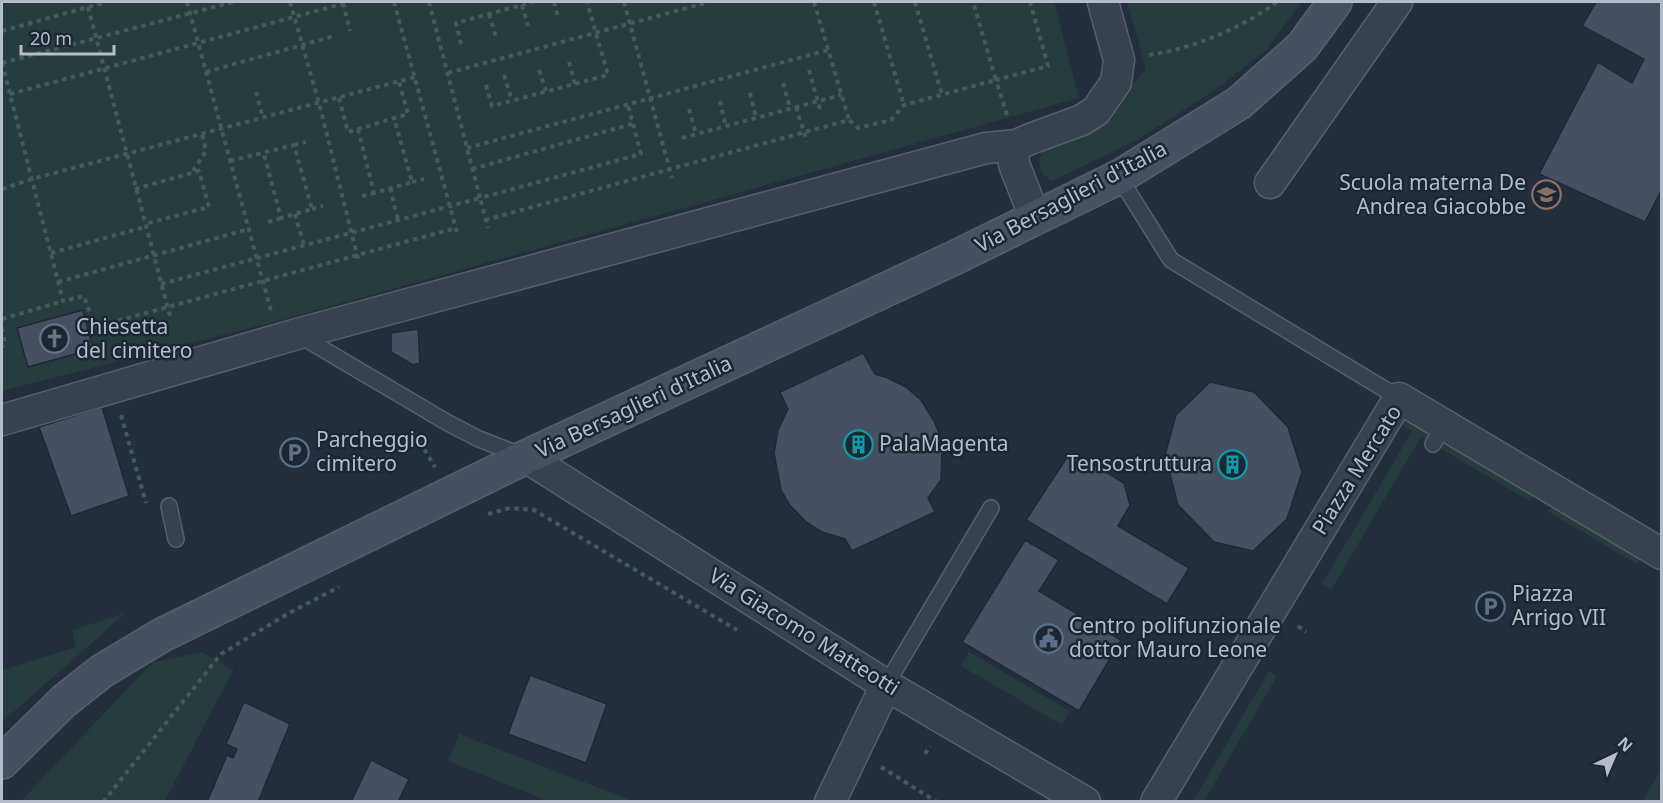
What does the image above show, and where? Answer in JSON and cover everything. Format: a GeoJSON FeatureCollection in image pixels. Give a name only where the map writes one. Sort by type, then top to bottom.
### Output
{"type":"FeatureCollection","features":[{"type":"Feature","properties":{"kind":"street"},"geometry":{"type":"LineString","coordinates":[[2,420],[297,334],[986,148],[1017,144],[1082,120],[1096,111],[1116,82],[1119,60],[1103,2]]}},
{"type":"Feature","properties":{"kind":"street","name":"Via Bersaglieri d'Italia"},"geometry":{"type":"LineString","coordinates":[[2,762],[64,701],[102,671],[162,635],[526,457],[944,263],[1119,177],[1239,103],[1302,47],[1335,2]]}},
{"type":"Feature","properties":{"kind":"street"},"geometry":{"type":"LineString","coordinates":[[1270,183],[1397,2]]}},
{"type":"Feature","properties":{"kind":"street"},"geometry":{"type":"LineString","coordinates":[[1017,144],[1012,150],[1014,164],[1035,218]]}},
{"type":"Feature","properties":{"kind":"street","name":"Piazza Mercato"},"geometry":{"type":"LineString","coordinates":[[1156,801],[1399,398],[1439,435],[1662,554]]}},
{"type":"Feature","properties":{"kind":"street","name":"Via Giacomo Matteotti"},"geometry":{"type":"LineString","coordinates":[[526,457],[1054,794],[1085,801]]}},
{"type":"Feature","properties":{"kind":"street"},"geometry":{"type":"LineString","coordinates":[[830,801],[886,685]]}},
{"type":"Feature","properties":{"kind":"lane"},"geometry":{"type":"LineString","coordinates":[[1119,177],[1171,260],[1399,398]]}},
{"type":"Feature","properties":{"kind":"lane"},"geometry":{"type":"LineString","coordinates":[[297,334],[448,423],[479,439],[526,457]]}},
{"type":"Feature","properties":{"kind":"lane"},"geometry":{"type":"LineString","coordinates":[[169,506],[176,539]]}},
{"type":"Feature","properties":{"kind":"lane"},"geometry":{"type":"LineString","coordinates":[[886,685],[991,508]]}},
{"type":"Feature","properties":{"kind":"path"},"geometry":{"type":"LineString","coordinates":[[2,31],[106,2]]}},
{"type":"Feature","properties":{"kind":"path"},"geometry":{"type":"LineString","coordinates":[[187,2],[274,322],[297,334]]}},
{"type":"Feature","properties":{"kind":"path"},"geometry":{"type":"LineString","coordinates":[[63,301],[2,63],[233,2]]}},
{"type":"Feature","properties":{"kind":"path"},"geometry":{"type":"LineString","coordinates":[[290,2],[319,103],[359,263]]}},
{"type":"Feature","properties":{"kind":"path"},"geometry":{"type":"LineString","coordinates":[[10,94],[349,2]]}},
{"type":"Feature","properties":{"kind":"path"},"geometry":{"type":"LineString","coordinates":[[394,2],[458,236]]}},
{"type":"Feature","properties":{"kind":"path"},"geometry":{"type":"LineString","coordinates":[[429,2],[488,228]]}},
{"type":"Feature","properties":{"kind":"path"},"geometry":{"type":"LineString","coordinates":[[461,44],[456,23],[533,2]]}},
{"type":"Feature","properties":{"kind":"path"},"geometry":{"type":"LineString","coordinates":[[554,2],[558,17]]}},
{"type":"Feature","properties":{"kind":"path"},"geometry":{"type":"LineString","coordinates":[[486,85],[492,106],[608,75],[587,2]]}},
{"type":"Feature","properties":{"kind":"path"},"geometry":{"type":"LineString","coordinates":[[624,2],[672,178]]}},
{"type":"Feature","properties":{"kind":"path"},"geometry":{"type":"LineString","coordinates":[[448,73],[710,2]]}},
{"type":"Feature","properties":{"kind":"path"},"geometry":{"type":"LineString","coordinates":[[814,2],[849,120],[858,128],[891,120],[904,105],[1048,66],[1030,2]]}},
{"type":"Feature","properties":{"kind":"path"},"geometry":{"type":"LineString","coordinates":[[874,2],[904,105]]}},
{"type":"Feature","properties":{"kind":"path"},"geometry":{"type":"LineString","coordinates":[[915,2],[942,95]]}},
{"type":"Feature","properties":{"kind":"path"},"geometry":{"type":"LineString","coordinates":[[973,2],[1017,144]]}},
{"type":"Feature","properties":{"kind":"path"},"geometry":{"type":"LineString","coordinates":[[1119,60],[1172,51],[1214,36],[1244,23],[1277,2]]}},
{"type":"Feature","properties":{"kind":"path"},"geometry":{"type":"LineString","coordinates":[[343,3],[350,32]]}},
{"type":"Feature","properties":{"kind":"path"},"geometry":{"type":"LineString","coordinates":[[522,5],[528,26]]}},
{"type":"Feature","properties":{"kind":"path"},"geometry":{"type":"LineString","coordinates":[[88,6],[170,315]]}},
{"type":"Feature","properties":{"kind":"path"},"geometry":{"type":"LineString","coordinates":[[489,14],[496,37]]}},
{"type":"Feature","properties":{"kind":"path"},"geometry":{"type":"LineString","coordinates":[[206,72],[334,36]]}},
{"type":"Feature","properties":{"kind":"path"},"geometry":{"type":"LineString","coordinates":[[467,148],[828,50]]}},
{"type":"Feature","properties":{"kind":"path"},"geometry":{"type":"LineString","coordinates":[[569,62],[575,84]]}},
{"type":"Feature","properties":{"kind":"path"},"geometry":{"type":"LineString","coordinates":[[539,70],[546,91]]}},
{"type":"Feature","properties":{"kind":"path"},"geometry":{"type":"LineString","coordinates":[[809,70],[821,113]]}},
{"type":"Feature","properties":{"kind":"path"},"geometry":{"type":"LineString","coordinates":[[504,75],[512,101]]}},
{"type":"Feature","properties":{"kind":"path"},"geometry":{"type":"LineString","coordinates":[[2,189],[32,179],[416,77]]}},
{"type":"Feature","properties":{"kind":"path"},"geometry":{"type":"LineString","coordinates":[[339,98],[348,132],[408,114],[399,82]]}},
{"type":"Feature","properties":{"kind":"path"},"geometry":{"type":"LineString","coordinates":[[783,83],[790,108]]}},
{"type":"Feature","properties":{"kind":"path"},"geometry":{"type":"LineString","coordinates":[[256,92],[263,118]]}},
{"type":"Feature","properties":{"kind":"path"},"geometry":{"type":"LineString","coordinates":[[750,93],[756,118]]}},
{"type":"Feature","properties":{"kind":"path"},"geometry":{"type":"LineString","coordinates":[[682,138],[841,95]]}},
{"type":"Feature","properties":{"kind":"path"},"geometry":{"type":"LineString","coordinates":[[720,101],[726,127]]}},
{"type":"Feature","properties":{"kind":"path"},"geometry":{"type":"LineString","coordinates":[[161,284],[641,154],[628,105]]}},
{"type":"Feature","properties":{"kind":"path"},"geometry":{"type":"LineString","coordinates":[[796,107],[807,142]]}},
{"type":"Feature","properties":{"kind":"path"},"geometry":{"type":"LineString","coordinates":[[689,109],[696,135]]}},
{"type":"Feature","properties":{"kind":"path"},"geometry":{"type":"LineString","coordinates":[[394,118],[412,182]]}},
{"type":"Feature","properties":{"kind":"path"},"geometry":{"type":"LineString","coordinates":[[485,220],[849,120]]}},
{"type":"Feature","properties":{"kind":"path"},"geometry":{"type":"LineString","coordinates":[[472,169],[632,124]]}},
{"type":"Feature","properties":{"kind":"path"},"geometry":{"type":"LineString","coordinates":[[358,129],[374,193]]}},
{"type":"Feature","properties":{"kind":"path"},"geometry":{"type":"LineString","coordinates":[[192,173],[206,150],[202,134]]}},
{"type":"Feature","properties":{"kind":"path"},"geometry":{"type":"LineString","coordinates":[[230,161],[306,142]]}},
{"type":"Feature","properties":{"kind":"path"},"geometry":{"type":"LineString","coordinates":[[294,145],[312,209]]}},
{"type":"Feature","properties":{"kind":"path"},"geometry":{"type":"LineString","coordinates":[[264,154],[281,218]]}},
{"type":"Feature","properties":{"kind":"path"},"geometry":{"type":"LineString","coordinates":[[51,254],[209,207],[199,171],[135,189]]}},
{"type":"Feature","properties":{"kind":"path"},"geometry":{"type":"LineString","coordinates":[[362,196],[424,179]]}},
{"type":"Feature","properties":{"kind":"path"},"geometry":{"type":"LineString","coordinates":[[390,188],[398,220]]}},
{"type":"Feature","properties":{"kind":"path"},"geometry":{"type":"LineString","coordinates":[[268,222],[323,206]]}},
{"type":"Feature","properties":{"kind":"path"},"geometry":{"type":"LineString","coordinates":[[295,214],[304,245]]}},
{"type":"Feature","properties":{"kind":"path"},"geometry":{"type":"LineString","coordinates":[[58,282],[249,228]]}},
{"type":"Feature","properties":{"kind":"path"},"geometry":{"type":"LineString","coordinates":[[2,319],[84,296],[95,327],[456,228]]}},
{"type":"Feature","properties":{"kind":"path"},"geometry":{"type":"LineString","coordinates":[[2,328],[5,345],[2,346]]}},
{"type":"Feature","properties":{"kind":"path"},"geometry":{"type":"LineString","coordinates":[[113,388],[146,503]]}},
{"type":"Feature","properties":{"kind":"path"},"geometry":{"type":"LineString","coordinates":[[415,434],[449,494]]}},
{"type":"Feature","properties":{"kind":"path"},"geometry":{"type":"LineString","coordinates":[[487,515],[510,508],[534,510],[745,635]]}},
{"type":"Feature","properties":{"kind":"path"},"geometry":{"type":"LineString","coordinates":[[103,801],[221,654],[279,618],[341,586]]}},
{"type":"Feature","properties":{"kind":"path"},"geometry":{"type":"LineString","coordinates":[[855,751],[937,801]]}},
{"type":"Feature","properties":{"kind":"green space"},"geometry":{"type":"Polygon","coordinates":[[[2,2],[1054,2],[1079,98],[274,322],[2,391],[2,2]]]}},
{"type":"Feature","properties":{"kind":"green space"},"geometry":{"type":"Polygon","coordinates":[[[1127,2],[1302,2],[1266,50],[1222,85],[1139,139],[1052,181],[1041,171],[1040,158],[1043,147],[1098,125],[1146,69],[1127,2]]]}},
{"type":"Feature","properties":{"kind":"green space"},"geometry":{"type":"Polygon","coordinates":[[[1402,406],[1433,425],[1425,438],[1421,437],[1331,590],[1322,584],[1412,431],[1394,420],[1402,406]]]}},
{"type":"Feature","properties":{"kind":"green space"},"geometry":{"type":"Polygon","coordinates":[[[1448,435],[1538,488],[1530,501],[1440,448],[1448,435]]]}},
{"type":"Feature","properties":{"kind":"green space"},"geometry":{"type":"Polygon","coordinates":[[[1562,501],[1645,551],[1637,564],[1547,511],[1562,501]]]}},
{"type":"Feature","properties":{"kind":"green space"},"geometry":{"type":"Polygon","coordinates":[[[126,613],[2,722],[2,670],[76,647],[72,630],[126,613]]]}},
{"type":"Feature","properties":{"kind":"green space"},"geometry":{"type":"Polygon","coordinates":[[[202,652],[233,670],[165,801],[21,801],[152,663],[202,652]]]}},
{"type":"Feature","properties":{"kind":"green space"},"geometry":{"type":"Polygon","coordinates":[[[969,652],[1070,711],[1062,725],[961,666],[969,652]]]}},
{"type":"Feature","properties":{"kind":"green space"},"geometry":{"type":"Polygon","coordinates":[[[1269,671],[1277,676],[1204,801],[1193,801],[1269,671]]]}},
{"type":"Feature","properties":{"kind":"green space"},"geometry":{"type":"Polygon","coordinates":[[[459,734],[633,801],[548,801],[448,761],[459,734]]]}},
{"type":"Feature","properties":{"kind":"green space"},"geometry":{"type":"Polygon","coordinates":[[[1661,770],[1661,801],[1643,801],[1661,770]]]}},
{"type":"Feature","properties":{"kind":"building"},"geometry":{"type":"Polygon","coordinates":[[[1596,2],[1662,2],[1662,189],[1645,222],[1539,174],[1598,62],[1632,83],[1644,59],[1582,26],[1596,2]]]}},
{"type":"Feature","properties":{"kind":"building","name":"Chiesetta del cimitero"},"geometry":{"type":"Polygon","coordinates":[[[83,310],[93,349],[28,367],[17,328],[83,310]]]}},
{"type":"Feature","properties":{"kind":"building"},"geometry":{"type":"Polygon","coordinates":[[[418,329],[420,363],[413,365],[391,352],[391,333],[418,329]]]}},
{"type":"Feature","properties":{"kind":"building","name":"PalaMagenta"},"geometry":{"type":"Polygon","coordinates":[[[863,353],[875,374],[906,387],[921,400],[934,421],[940,435],[941,480],[928,498],[935,512],[852,551],[845,539],[822,532],[806,522],[789,504],[781,490],[774,453],[778,430],[788,409],[780,392],[863,353]]]}},
{"type":"Feature","properties":{"kind":"building","name":"Tensostruttura"},"geometry":{"type":"Polygon","coordinates":[[[1210,382],[1254,392],[1288,427],[1302,472],[1287,519],[1253,551],[1214,542],[1178,505],[1165,455],[1176,415],[1210,382]]]}},
{"type":"Feature","properties":{"kind":"building"},"geometry":{"type":"Polygon","coordinates":[[[102,407],[129,496],[71,516],[39,427],[102,407]]]}},
{"type":"Feature","properties":{"kind":"building"},"geometry":{"type":"Polygon","coordinates":[[[1071,451],[1124,483],[1130,505],[1118,526],[1189,568],[1167,604],[1026,520],[1071,451]]]}},
{"type":"Feature","properties":{"kind":"building"},"geometry":{"type":"Polygon","coordinates":[[[1025,540],[1059,560],[1039,591],[1121,640],[1079,711],[962,642],[1025,540]]]}},
{"type":"Feature","properties":{"kind":"building"},"geometry":{"type":"Polygon","coordinates":[[[530,675],[607,704],[586,763],[508,734],[530,675]]]}},
{"type":"Feature","properties":{"kind":"building"},"geometry":{"type":"Polygon","coordinates":[[[244,702],[290,724],[258,802],[207,802],[227,755],[233,758],[237,749],[226,744],[244,702]]]}},
{"type":"Feature","properties":{"kind":"building"},"geometry":{"type":"Polygon","coordinates":[[[371,760],[409,779],[398,802],[351,802],[371,760]]]}},
{"type":"Feature","properties":{"kind":"place","name":"Scuola materna De Andrea Giacobbe"},"geometry":{"type":"Point","coordinates":[1547,195]}},
{"type":"Feature","properties":{"kind":"place","name":"Chiesetta del cimitero"},"geometry":{"type":"Point","coordinates":[55,339]}},
{"type":"Feature","properties":{"kind":"place","name":"PalaMagenta"},"geometry":{"type":"Point","coordinates":[858,444]}},
{"type":"Feature","properties":{"kind":"place","name":"Parcheggio cimitero"},"geometry":{"type":"Point","coordinates":[295,452]}},
{"type":"Feature","properties":{"kind":"place","name":"Tensostruttura"},"geometry":{"type":"Point","coordinates":[1233,464]}},
{"type":"Feature","properties":{"kind":"place","name":"Piazza Arrigo VII"},"geometry":{"type":"Point","coordinates":[1491,606]}},
{"type":"Feature","properties":{"kind":"place","name":"Centro polifunzionale dottor Mauro Leone"},"geometry":{"type":"Point","coordinates":[1048,638]}}]}
